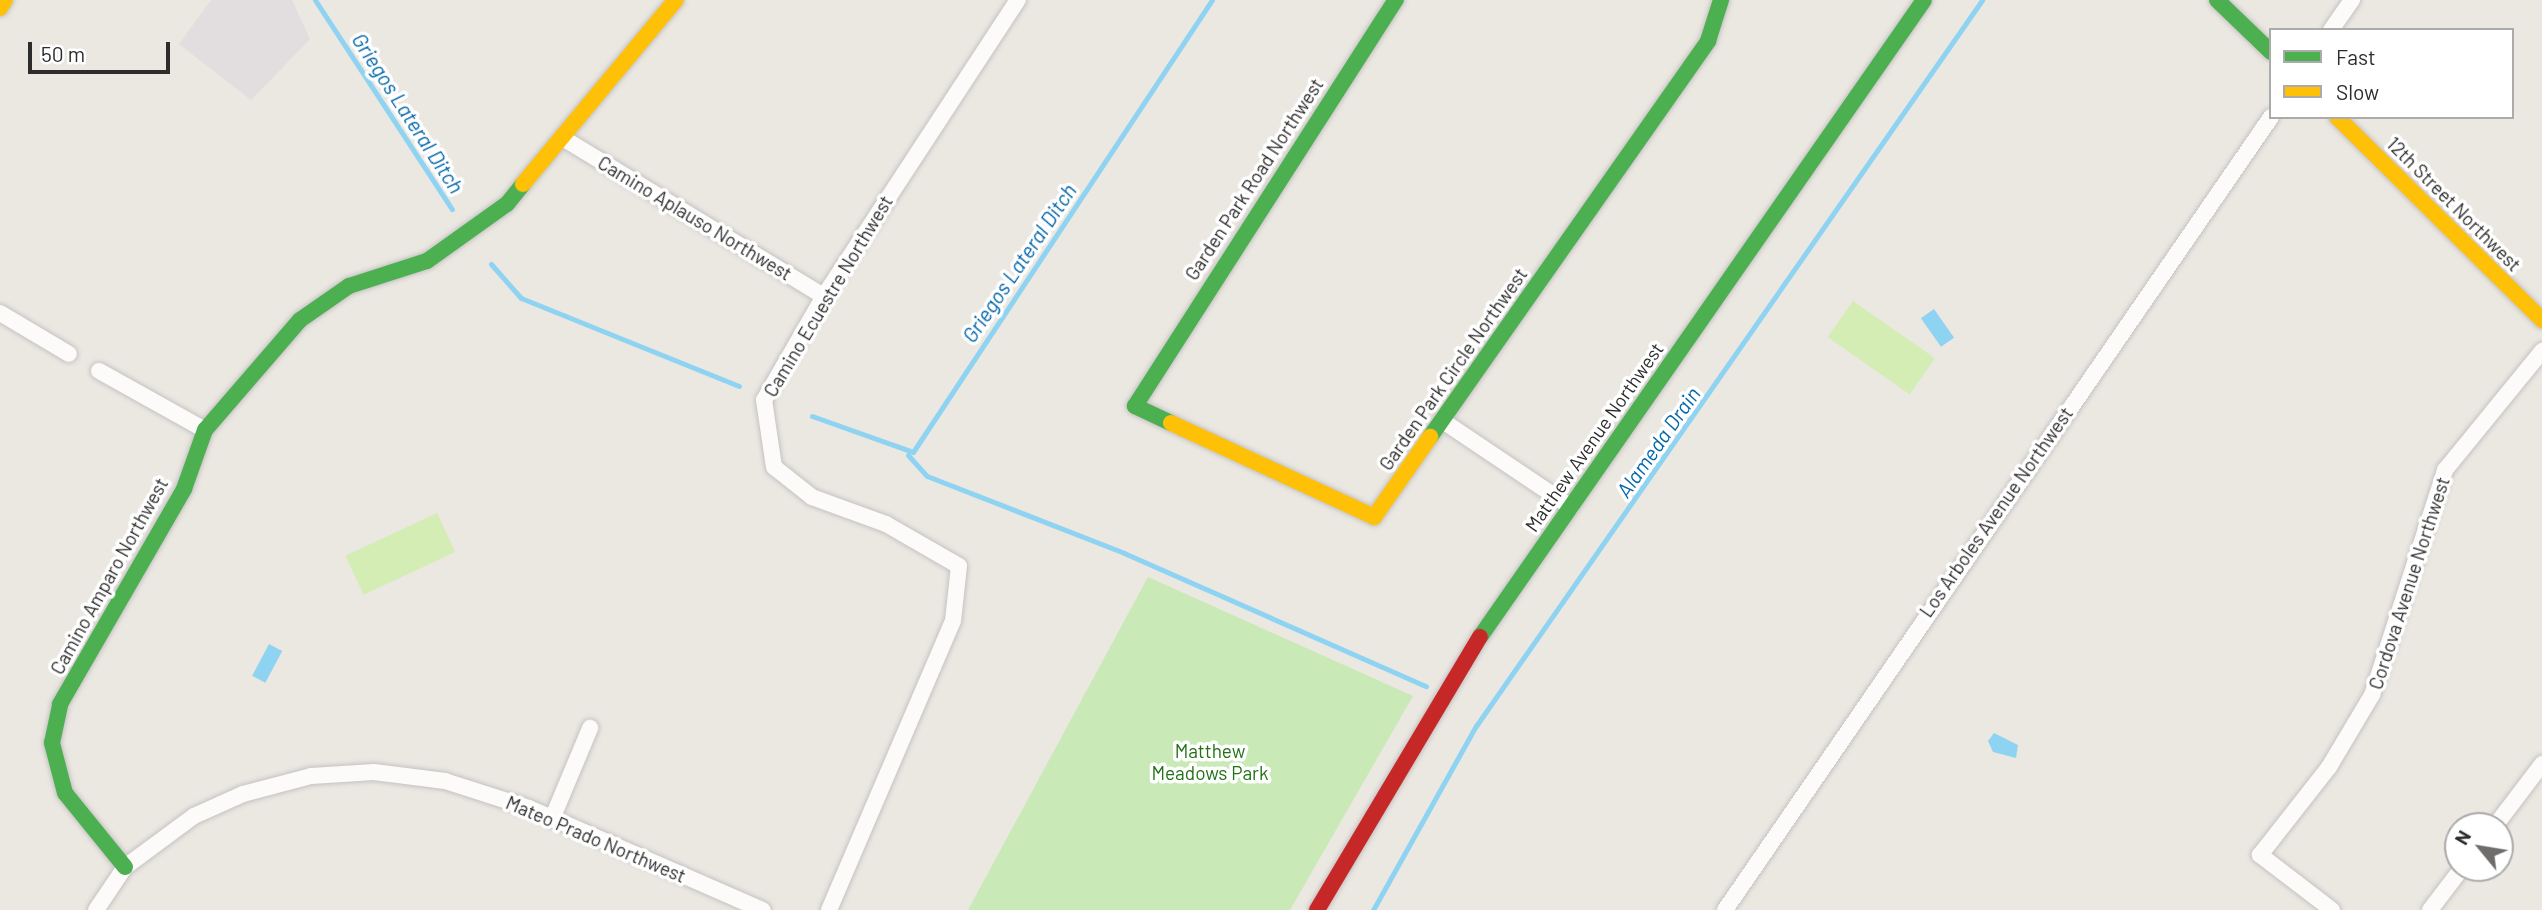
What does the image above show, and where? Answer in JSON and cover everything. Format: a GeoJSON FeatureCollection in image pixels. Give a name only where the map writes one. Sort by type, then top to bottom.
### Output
{"type":"FeatureCollection","features":[{"type":"Feature","properties":{"kind":"street"},"geometry":{"type":"LineString","coordinates":[[0,8],[5,0]]}},
{"type":"Feature","properties":{"kind":"street","name":"Camino Amparo Northwest"},"geometry":{"type":"LineString","coordinates":[[125,867],[65,793],[52,743],[61,704],[184,489],[205,430],[300,320],[349,286],[427,261],[507,204],[566,140],[676,0]]}},
{"type":"Feature","properties":{"kind":"street","name":"Camino Ecuestre Northwest"},"geometry":{"type":"LineString","coordinates":[[830,910],[953,621],[959,566],[886,524],[812,497],[774,467],[764,400],[824,296],[1018,0]]}},
{"type":"Feature","properties":{"kind":"street","name":"Garden Park Road Northwest"},"geometry":{"type":"LineString","coordinates":[[1148,380],[1396,0]]}},
{"type":"Feature","properties":{"kind":"street","name":"Garden Park Circle Northwest"},"geometry":{"type":"LineString","coordinates":[[1148,380],[1135,406],[1374,517],[1708,41],[1721,0]]}},
{"type":"Feature","properties":{"kind":"street","name":"Matthew Avenue Northwest"},"geometry":{"type":"LineString","coordinates":[[1317,910],[1435,704],[1924,0]]}},
{"type":"Feature","properties":{"kind":"street"},"geometry":{"type":"LineString","coordinates":[[2217,0],[2269,50]]}},
{"type":"Feature","properties":{"kind":"street"},"geometry":{"type":"LineString","coordinates":[[2332,28],[2352,0]]}},
{"type":"Feature","properties":{"kind":"street","name":"Los Arboles Avenue Northwest"},"geometry":{"type":"LineString","coordinates":[[1725,910],[2270,119]]}},
{"type":"Feature","properties":{"kind":"street","name":"12th Street Northwest"},"geometry":{"type":"LineString","coordinates":[[2339,119],[2542,320]]}},
{"type":"Feature","properties":{"kind":"street","name":"Camino Aplauso Northwest"},"geometry":{"type":"LineString","coordinates":[[566,140],[824,296]]}},
{"type":"Feature","properties":{"kind":"street"},"geometry":{"type":"LineString","coordinates":[[0,313],[69,354]]}},
{"type":"Feature","properties":{"kind":"street","name":"Cordova Avenue Northwest"},"geometry":{"type":"LineString","coordinates":[[2332,910],[2260,855],[2329,767],[2372,695],[2445,470],[2542,351]]}},
{"type":"Feature","properties":{"kind":"street"},"geometry":{"type":"LineString","coordinates":[[99,371],[205,430]]}},
{"type":"Feature","properties":{"kind":"street"},"geometry":{"type":"LineString","coordinates":[[1443,421],[1571,507]]}},
{"type":"Feature","properties":{"kind":"street"},"geometry":{"type":"LineString","coordinates":[[552,818],[590,728]]}},
{"type":"Feature","properties":{"kind":"street"},"geometry":{"type":"LineString","coordinates":[[2506,812],[2542,764]]}},
{"type":"Feature","properties":{"kind":"street","name":"Mateo Prado Northwest"},"geometry":{"type":"LineString","coordinates":[[96,910],[125,867],[194,816],[243,794],[311,776],[410,775],[552,818],[763,910]]}},
{"type":"Feature","properties":{"kind":"street"},"geometry":{"type":"LineString","coordinates":[[2430,910],[2451,882]]}},
{"type":"Feature","properties":{"kind":"shaded area"},"geometry":{"type":"Polygon","coordinates":[[[211,0],[292,0],[310,39],[251,100],[179,44],[211,0]]]}},
{"type":"Feature","properties":{"kind":"green space"},"geometry":{"type":"Polygon","coordinates":[[[1853,301],[1935,358],[1910,394],[1828,337],[1853,301]]]}},
{"type":"Feature","properties":{"kind":"green space"},"geometry":{"type":"Polygon","coordinates":[[[437,513],[455,552],[364,595],[345,556],[437,513]]]}},
{"type":"Feature","properties":{"kind":"green space","name":"Matthew Meadows Park"},"geometry":{"type":"Polygon","coordinates":[[[1148,577],[1413,696],[1290,910],[968,910],[1148,577]]]}},
{"type":"Feature","properties":{"kind":"water"},"geometry":{"type":"Polygon","coordinates":[[[1934,309],[1954,338],[1941,347],[1921,318],[1934,309]]]}},
{"type":"Feature","properties":{"kind":"water"},"geometry":{"type":"Polygon","coordinates":[[[269,644],[282,651],[265,683],[252,676],[269,644]]]}},
{"type":"Feature","properties":{"kind":"water"},"geometry":{"type":"Polygon","coordinates":[[[1994,733],[2018,745],[2016,758],[1993,752],[1988,741],[1994,733]]]}},
{"type":"Feature","properties":{"kind":"waterway","name":"Griegos Lateral Ditch"},"geometry":{"type":"LineString","coordinates":[[315,0],[452,209]]}},
{"type":"Feature","properties":{"kind":"waterway","name":"Griegos Lateral Ditch"},"geometry":{"type":"LineString","coordinates":[[812,416],[913,452],[1212,0]]}},
{"type":"Feature","properties":{"kind":"waterway","name":"Alameda Drain"},"geometry":{"type":"LineString","coordinates":[[1373,910],[1476,726],[1982,0]]}},
{"type":"Feature","properties":{"kind":"waterway","name":"Griegos Lateral Ditch"},"geometry":{"type":"LineString","coordinates":[[491,264],[521,298],[739,386]]}},
{"type":"Feature","properties":{"kind":"waterway"},"geometry":{"type":"LineString","coordinates":[[908,455],[927,476],[1124,553],[1426,686]]}},
{"type":"Feature","properties":{"kind":"traffic: fast"},"geometry":{"type":"LineString","coordinates":[[1171,423],[1135,406],[1396,0]]}},
{"type":"Feature","properties":{"kind":"traffic: fast"},"geometry":{"type":"LineString","coordinates":[[1430,437],[1708,41],[1721,0]]}},
{"type":"Feature","properties":{"kind":"traffic: fast"},"geometry":{"type":"LineString","coordinates":[[1480,637],[1924,0]]}},
{"type":"Feature","properties":{"kind":"traffic: fast"},"geometry":{"type":"LineString","coordinates":[[2217,0],[2269,50]]}},
{"type":"Feature","properties":{"kind":"traffic: fast"},"geometry":{"type":"LineString","coordinates":[[125,867],[65,793],[52,743],[60,704],[184,489],[205,430],[300,320],[349,286],[427,261],[507,204],[523,184]]}},
{"type":"Feature","properties":{"kind":"traffic: slow"},"geometry":{"type":"LineString","coordinates":[[0,8],[5,0]]}},
{"type":"Feature","properties":{"kind":"traffic: slow"},"geometry":{"type":"LineString","coordinates":[[523,184],[676,0]]}},
{"type":"Feature","properties":{"kind":"traffic: slow"},"geometry":{"type":"LineString","coordinates":[[2339,119],[2542,320]]}},
{"type":"Feature","properties":{"kind":"traffic: slow"},"geometry":{"type":"LineString","coordinates":[[1171,423],[1374,517],[1430,437]]}},
{"type":"Feature","properties":{"kind":"traffic: jam"},"geometry":{"type":"LineString","coordinates":[[1317,910],[1480,637]]}}]}
